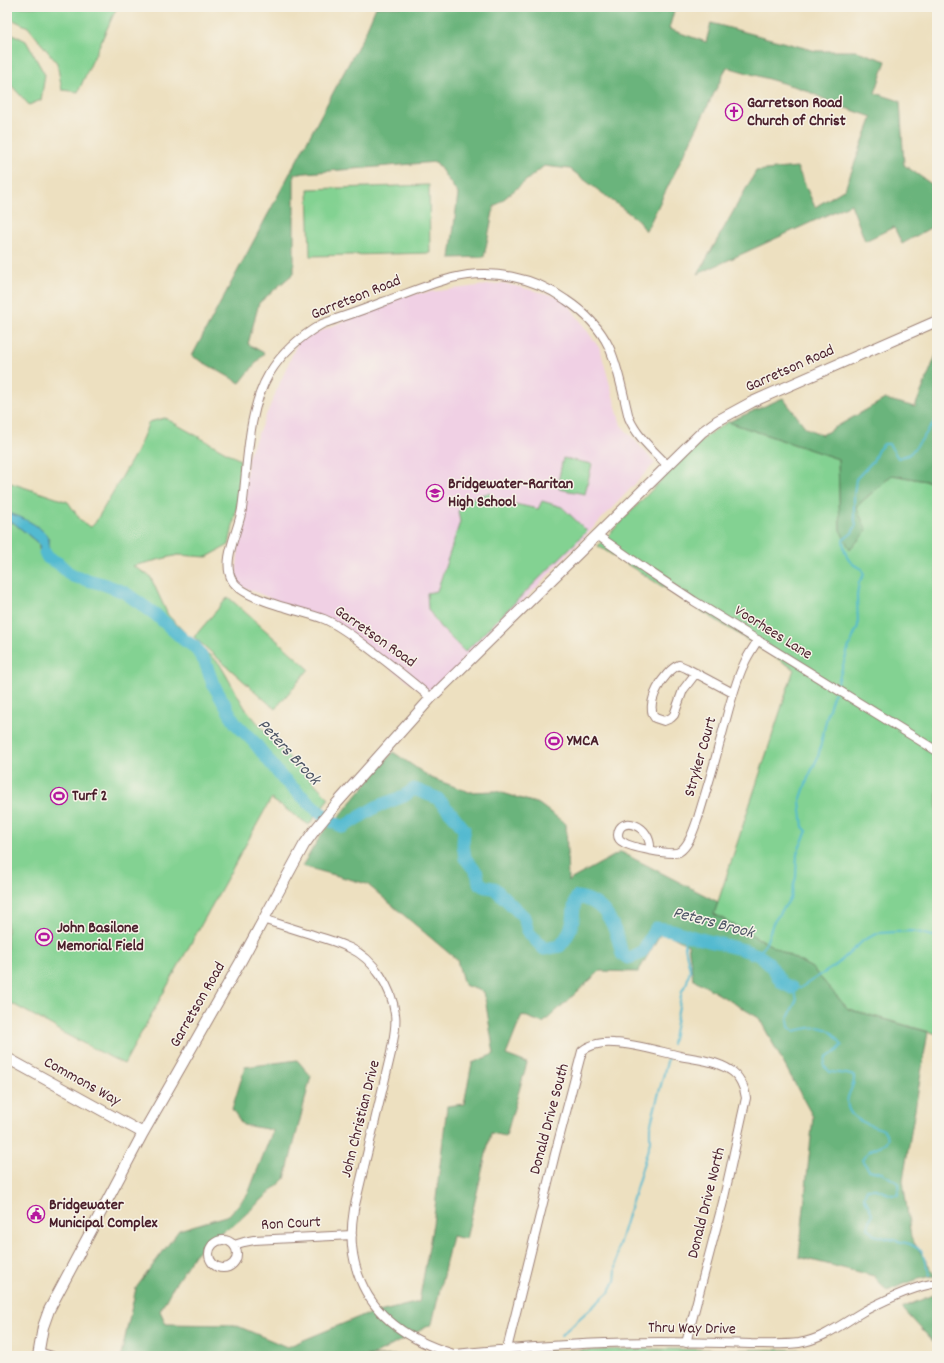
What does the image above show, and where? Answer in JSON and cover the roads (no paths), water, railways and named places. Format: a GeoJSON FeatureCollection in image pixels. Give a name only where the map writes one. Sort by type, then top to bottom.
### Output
{"type":"FeatureCollection","features":[{"type":"Feature","properties":{"kind":"street","name":"Garretson Road"},"geometry":{"type":"LineString","coordinates":[[431,698],[398,670],[341,628],[315,616],[245,593],[232,579],[228,566],[241,516],[254,408],[269,374],[293,345],[322,324],[454,278],[486,274],[526,280],[554,292],[573,305],[594,324],[603,337],[614,359],[632,425],[642,439],[668,466]]}},
{"type":"Feature","properties":{"kind":"street","name":"Garretson Road"},"geometry":{"type":"LineString","coordinates":[[38,1354],[43,1328],[49,1310],[143,1133],[304,844],[337,803],[431,698],[702,432],[730,413],[752,402],[937,321]]}},
{"type":"Feature","properties":{"kind":"street","name":"Voorhees Lane"},"geometry":{"type":"LineString","coordinates":[[597,535],[694,601],[937,751]]}},
{"type":"Feature","properties":{"kind":"street","name":"Stryker Court"},"geometry":{"type":"LineString","coordinates":[[650,850],[672,854],[676,853],[684,847],[688,840],[695,826],[701,807],[733,693],[744,663],[758,640]]}},
{"type":"Feature","properties":{"kind":"street"},"geometry":{"type":"LineString","coordinates":[[696,673],[683,690],[674,715],[664,721],[655,718],[651,711],[652,702],[657,689],[669,672],[679,665],[696,673],[733,693]]}},
{"type":"Feature","properties":{"kind":"street","name":"John Christian Drive"},"geometry":{"type":"LineString","coordinates":[[263,920],[351,948],[367,960],[380,975],[388,989],[393,1002],[395,1014],[394,1038],[354,1209],[352,1246],[357,1271],[362,1284],[377,1308],[395,1326],[417,1341],[454,1354]]}},
{"type":"Feature","properties":{"kind":"street","name":"Donald Drive South"},"geometry":{"type":"LineString","coordinates":[[506,1349],[582,1051],[586,1047],[592,1045],[613,1042],[715,1064],[734,1073]]}},
{"type":"Feature","properties":{"kind":"street","name":"Commons Way"},"geometry":{"type":"LineString","coordinates":[[7,1058],[143,1133]]}},
{"type":"Feature","properties":{"kind":"street","name":"Donald Drive North"},"geometry":{"type":"LineString","coordinates":[[686,1342],[722,1202],[746,1098],[742,1086],[734,1073]]}},
{"type":"Feature","properties":{"kind":"street","name":"Ron Court"},"geometry":{"type":"LineString","coordinates":[[234,1245],[254,1240],[352,1235]]}},
{"type":"Feature","properties":{"kind":"street","name":"Thru Way Drive"},"geometry":{"type":"LineString","coordinates":[[434,1356],[543,1345],[660,1342],[780,1344],[806,1341],[821,1336],[863,1312],[894,1297],[916,1288],[937,1283]]}},
{"type":"Feature","properties":{"kind":"street"},"geometry":{"type":"LineString","coordinates":[[38,1354],[52,1356]]}},
{"type":"Feature","properties":{"kind":"water"},"geometry":{"type":"Polygon","coordinates":[[[7,513],[25,519],[43,531],[49,540],[48,553],[58,563],[50,562],[44,558],[39,544],[14,523],[7,521],[7,513]]]}},
{"type":"Feature","properties":{"kind":"waterway"},"geometry":{"type":"LineString","coordinates":[[838,682],[848,649],[858,626],[857,596],[859,582],[864,575],[862,569],[853,564],[846,555],[843,540],[852,533],[856,525],[854,515],[856,479],[873,461],[878,450],[884,444],[889,444],[898,458],[908,455],[919,444],[937,419]]}},
{"type":"Feature","properties":{"kind":"waterway","name":"Peters Brook"},"geometry":{"type":"LineString","coordinates":[[45,553],[48,558],[58,563],[72,576],[103,584],[124,592],[155,614],[184,640],[195,647],[205,662],[213,684],[236,724],[254,742],[283,779],[318,811],[335,823],[343,827],[376,807],[404,796],[414,789],[437,798],[464,829],[463,844],[465,858],[477,873],[479,883],[486,887],[494,888],[524,917],[528,932],[544,949],[560,946],[567,937],[572,924],[574,905],[577,897],[596,904],[603,910],[617,935],[622,954],[628,958],[635,956],[643,950],[656,928],[672,930],[758,955],[768,962],[782,983],[792,988]]}},
{"type":"Feature","properties":{"kind":"waterway"},"geometry":{"type":"LineString","coordinates":[[758,955],[766,943],[773,923],[790,899],[796,877],[797,853],[807,831],[803,827],[800,801],[808,778],[818,757],[828,712],[834,693]]}},
{"type":"Feature","properties":{"kind":"waterway"},"geometry":{"type":"LineString","coordinates":[[930,1275],[921,1250],[910,1244],[874,1235],[868,1228],[872,1213],[864,1197],[867,1189],[876,1189],[892,1195],[899,1195],[898,1183],[882,1173],[869,1170],[862,1160],[869,1151],[885,1143],[888,1138],[884,1130],[858,1120],[849,1111],[847,1104],[853,1085],[854,1076],[830,1072],[824,1066],[826,1057],[836,1052],[842,1045],[832,1032],[827,1029],[815,1027],[794,1031],[789,1027],[788,1018],[797,999],[792,988],[800,988],[835,966],[864,940],[879,933],[913,931],[937,937]]}},
{"type":"Feature","properties":{"kind":"waterway"},"geometry":{"type":"LineString","coordinates":[[672,1044],[682,991],[687,982],[690,970],[683,934]]}},
{"type":"Feature","properties":{"kind":"waterway"},"geometry":{"type":"LineString","coordinates":[[561,1335],[610,1291],[615,1281],[618,1248],[650,1142],[650,1127],[668,1058]]}},
{"type":"Feature","properties":{"kind":"waterway"},"geometry":{"type":"LineString","coordinates":[[934,1294],[937,1321]]}},
{"type":"Feature","properties":{"kind":"place","name":"Garretson Road Church of Christ"},"geometry":{"type":"Point","coordinates":[734,112]}},
{"type":"Feature","properties":{"kind":"place","name":"Bridgewater-Raritan High School"},"geometry":{"type":"Point","coordinates":[435,493]}},
{"type":"Feature","properties":{"kind":"place","name":"YMCA"},"geometry":{"type":"Point","coordinates":[554,741]}},
{"type":"Feature","properties":{"kind":"place","name":"Turf 2"},"geometry":{"type":"Point","coordinates":[59,796]}},
{"type":"Feature","properties":{"kind":"place","name":"John Basilone Memorial Field"},"geometry":{"type":"Point","coordinates":[44,937]}},
{"type":"Feature","properties":{"kind":"place","name":"Bridgewater Municipal Complex"},"geometry":{"type":"Point","coordinates":[36,1214]}}]}
